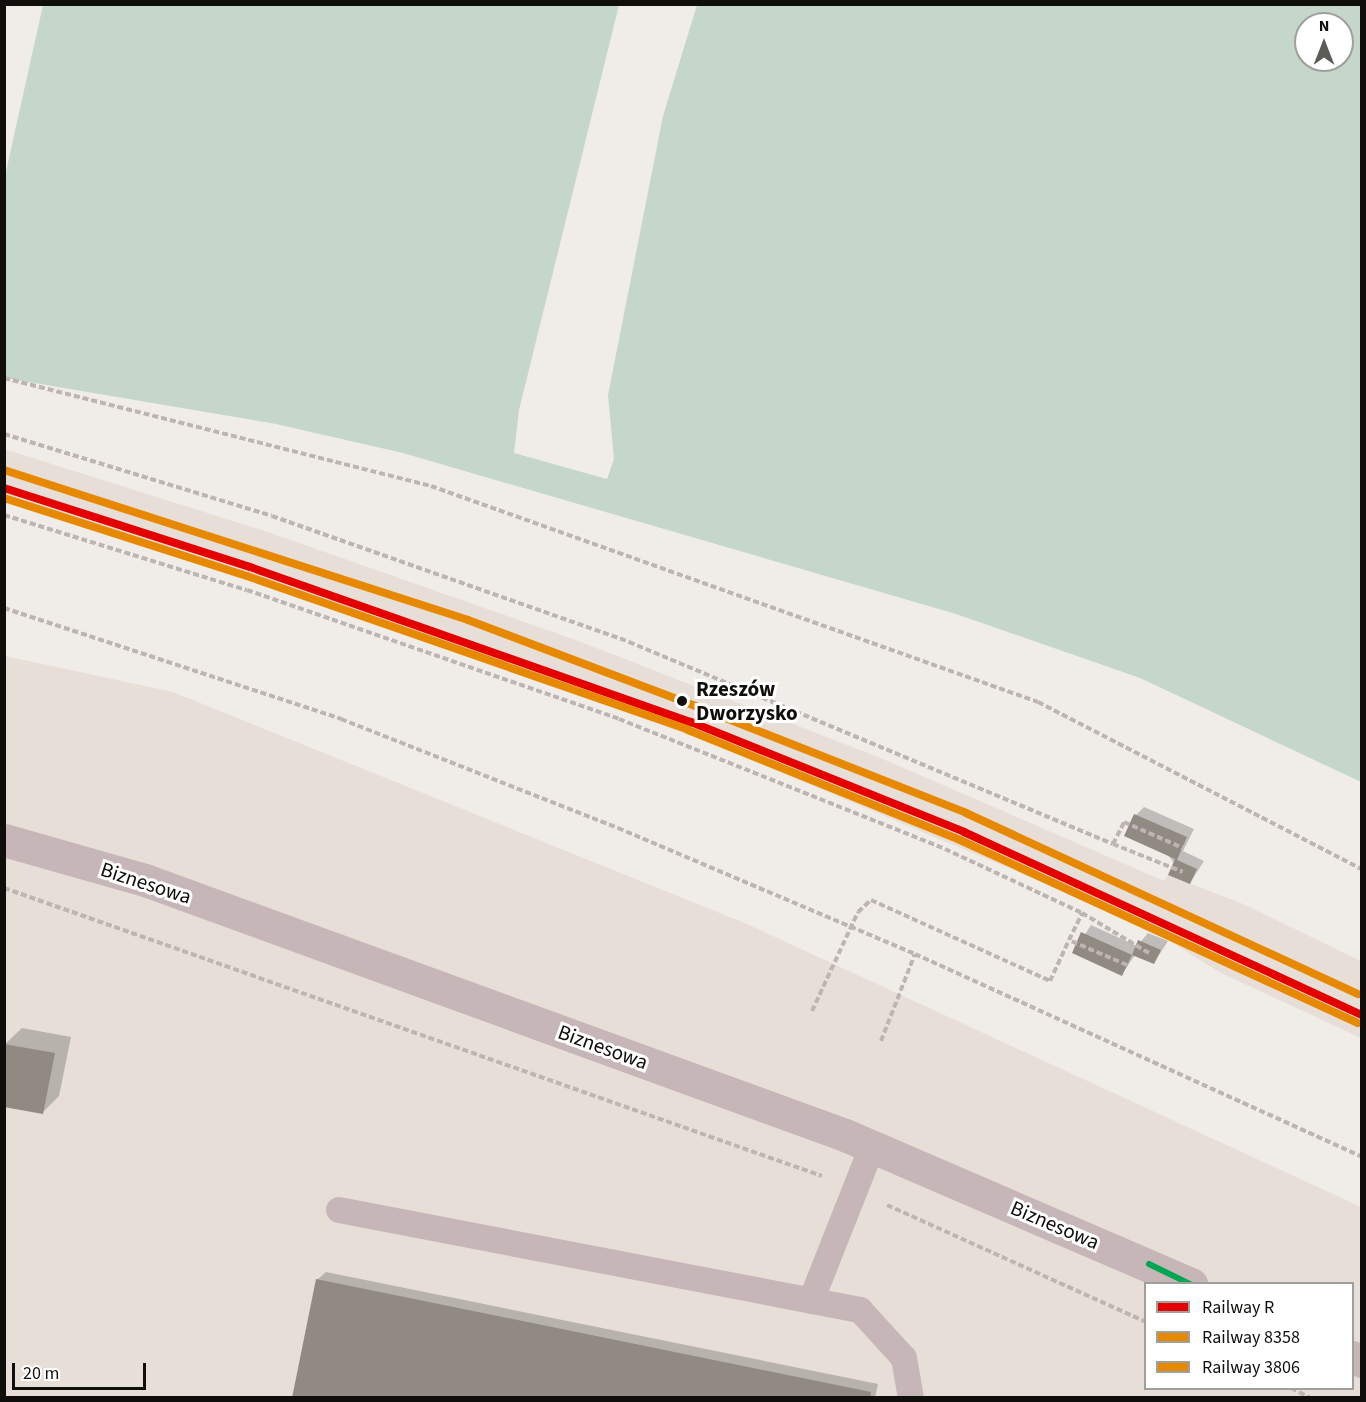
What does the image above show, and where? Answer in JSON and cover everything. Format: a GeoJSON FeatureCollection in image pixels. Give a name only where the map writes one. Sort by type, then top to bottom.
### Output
{"type":"FeatureCollection","features":[{"type":"Feature","properties":{"kind":"street","name":"Biznesowa"},"geometry":{"type":"LineString","coordinates":[[4,840],[145,880],[872,1147],[1186,1282]]}},
{"type":"Feature","properties":{"kind":"lane"},"geometry":{"type":"LineString","coordinates":[[811,1301],[872,1147]]}},
{"type":"Feature","properties":{"kind":"lane"},"geometry":{"type":"LineString","coordinates":[[339,1210],[860,1310],[904,1358],[911,1398]]}},
{"type":"Feature","properties":{"kind":"path"},"geometry":{"type":"LineString","coordinates":[[4,378],[431,486],[1038,702],[1362,869]]}},
{"type":"Feature","properties":{"kind":"path"},"geometry":{"type":"LineString","coordinates":[[4,434],[272,516],[629,642],[1182,872]]}},
{"type":"Feature","properties":{"kind":"path"},"geometry":{"type":"LineString","coordinates":[[4,515],[248,590],[619,719],[945,849],[1082,913],[1149,953]]}},
{"type":"Feature","properties":{"kind":"path"},"geometry":{"type":"LineString","coordinates":[[4,608],[341,719],[915,954],[1362,1157]]}},
{"type":"Feature","properties":{"kind":"path"},"geometry":{"type":"LineString","coordinates":[[1113,844],[1124,822],[1184,848]]}},
{"type":"Feature","properties":{"kind":"path"},"geometry":{"type":"LineString","coordinates":[[4,888],[776,1156],[1144,1321]]}},
{"type":"Feature","properties":{"kind":"path"},"geometry":{"type":"LineString","coordinates":[[812,1011],[858,912],[871,900],[1050,981],[1082,913]]}},
{"type":"Feature","properties":{"kind":"path"},"geometry":{"type":"LineString","coordinates":[[1069,940],[1127,965]]}},
{"type":"Feature","properties":{"kind":"path"},"geometry":{"type":"LineString","coordinates":[[881,1041],[915,954]]}},
{"type":"Feature","properties":{"kind":"path"},"geometry":{"type":"LineString","coordinates":[[1293,1390],[1311,1398]]}},
{"type":"Feature","properties":{"kind":"shaded area"},"geometry":{"type":"Polygon","coordinates":[[[4,449],[268,532],[581,642],[883,759],[1164,881],[1168,875],[1243,904],[1361,961],[1361,1038],[1221,973],[1144,925],[713,744],[410,632],[5,500],[4,449]]]}},
{"type":"Feature","properties":{"kind":"shaded area"},"geometry":{"type":"Polygon","coordinates":[[[5,656],[173,692],[747,924],[1361,1207],[1361,1397],[5,1398],[5,656]]]}},
{"type":"Feature","properties":{"kind":"green space"},"geometry":{"type":"Polygon","coordinates":[[[43,5],[619,5],[519,410],[514,453],[607,479],[614,459],[608,395],[663,116],[697,5],[1361,5],[1361,782],[1140,678],[956,614],[403,453],[276,424],[5,378],[5,176],[43,5]]]}},
{"type":"Feature","properties":{"kind":"building"},"geometry":{"type":"Polygon","coordinates":[[[1134,814],[1187,837],[1177,860],[1197,869],[1190,884],[1168,875],[1175,859],[1124,836],[1134,814]]]}},
{"type":"Feature","properties":{"kind":"building"},"geometry":{"type":"Polygon","coordinates":[[[1081,932],[1132,955],[1122,976],[1072,953],[1081,932]]]}},
{"type":"Feature","properties":{"kind":"building"},"geometry":{"type":"Polygon","coordinates":[[[1138,940],[1161,950],[1154,964],[1132,955],[1138,940]]]}},
{"type":"Feature","properties":{"kind":"building"},"geometry":{"type":"Polygon","coordinates":[[[4,1044],[55,1053],[43,1114],[4,1107],[4,1044]]]}},
{"type":"Feature","properties":{"kind":"building"},"geometry":{"type":"Polygon","coordinates":[[[316,1279],[871,1392],[870,1398],[292,1398],[316,1279]]]}},
{"type":"Feature","properties":{"kind":"rail line","name":"3806"},"geometry":{"type":"LineString","coordinates":[[4,470],[468,620],[695,706],[966,813],[1358,994]]}},
{"type":"Feature","properties":{"kind":"rail line","name":"R"},"geometry":{"type":"LineString","coordinates":[[4,488],[250,567],[691,722],[964,832],[1362,1015]]}},
{"type":"Feature","properties":{"kind":"rail line","name":"8358"},"geometry":{"type":"LineString","coordinates":[[4,498],[247,576],[688,730],[960,840],[1358,1023]]}},
{"type":"Feature","properties":{"kind":"transit line"},"geometry":{"type":"LineString","coordinates":[[1149,1264],[1186,1282]]}},
{"type":"Feature","properties":{"kind":"place","name":"Rzeszów Dworzysko"},"geometry":{"type":"Point","coordinates":[682,701]}}]}
